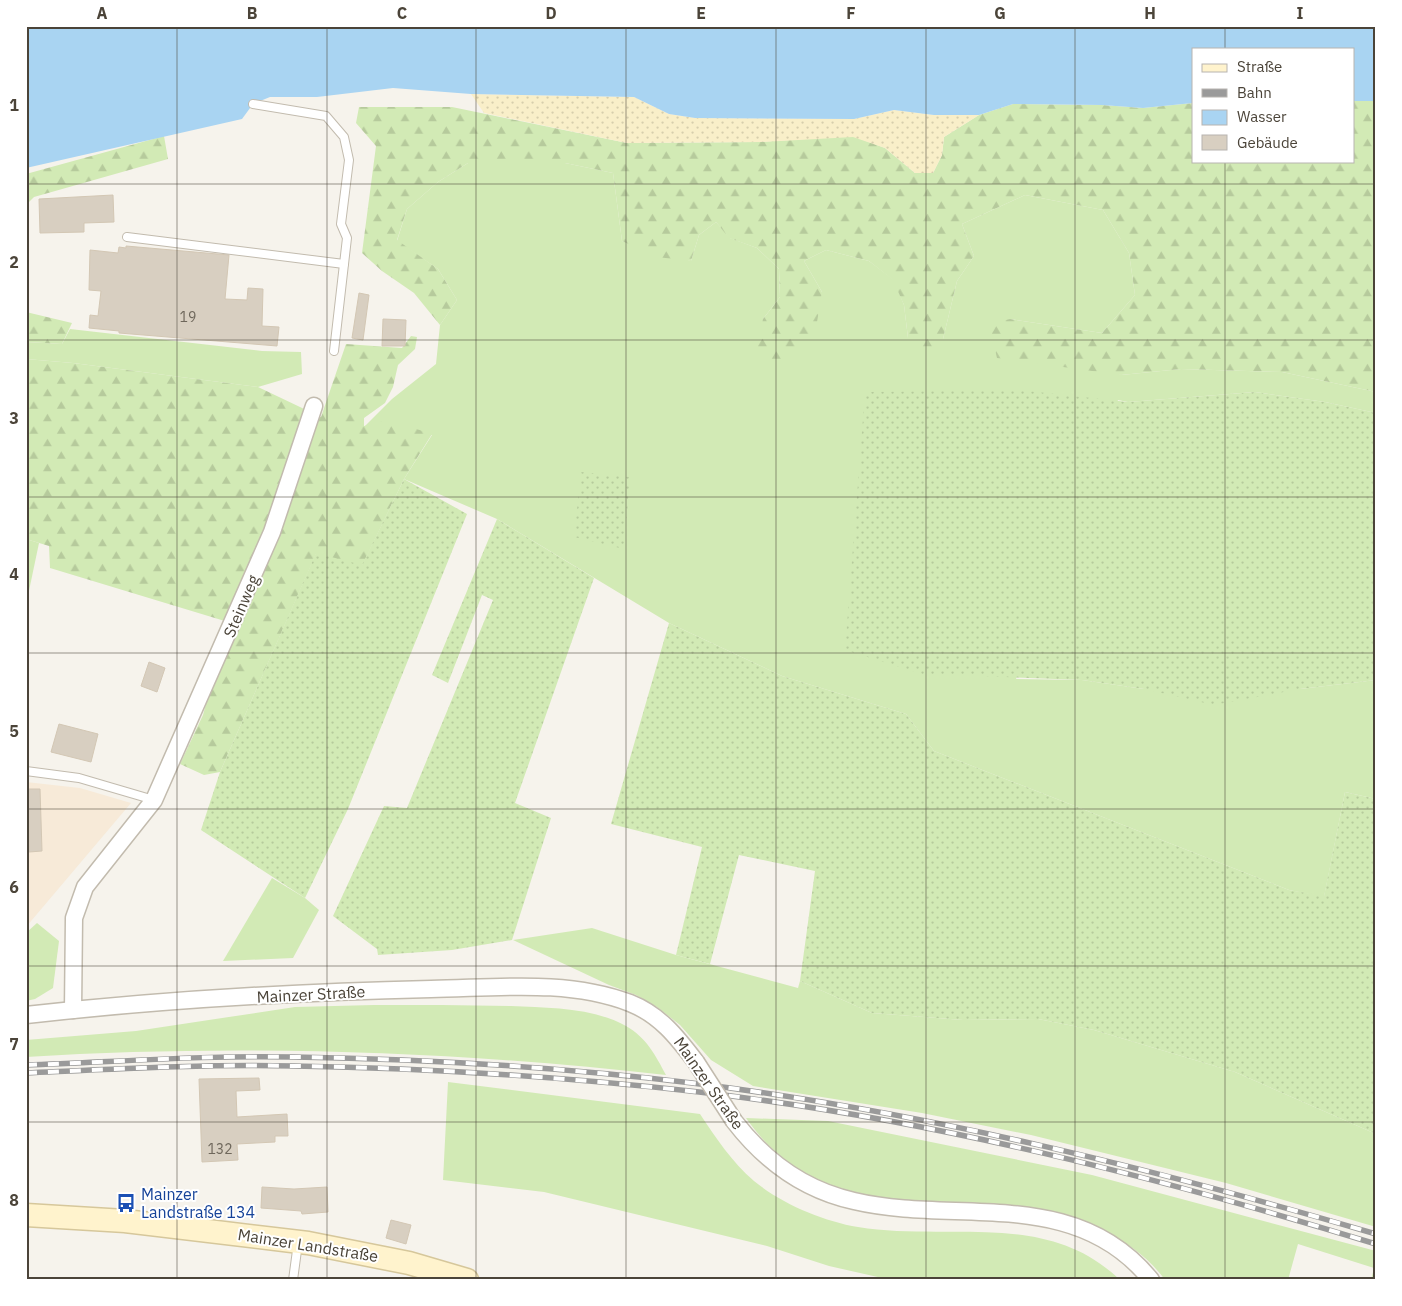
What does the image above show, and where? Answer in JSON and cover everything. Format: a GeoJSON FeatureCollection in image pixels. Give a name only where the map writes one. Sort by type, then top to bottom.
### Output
{"type":"FeatureCollection","features":[{"type":"Feature","properties":{"kind":"main road","name":"Mainzer Landstraße"},"geometry":{"type":"LineString","coordinates":[[26,1215],[125,1221],[298,1241],[372,1254],[463,1279]]}},
{"type":"Feature","properties":{"kind":"street","name":"Steinweg"},"geometry":{"type":"LineString","coordinates":[[73,1010],[74,918],[85,888],[154,800],[272,532],[314,406]]}},
{"type":"Feature","properties":{"kind":"street","name":"Mainzer Straße"},"geometry":{"type":"LineString","coordinates":[[26,1015],[331,992],[530,987],[591,992],[630,1003],[655,1015],[674,1033],[696,1062],[734,1121],[750,1142],[768,1159],[791,1176],[828,1194],[884,1206],[1031,1214],[1062,1222],[1119,1248],[1138,1264],[1151,1280]]}},
{"type":"Feature","properties":{"kind":"lane"},"geometry":{"type":"LineString","coordinates":[[253,104],[326,116],[344,137],[349,160],[341,224],[347,238],[334,351]]}},
{"type":"Feature","properties":{"kind":"lane"},"geometry":{"type":"LineString","coordinates":[[127,237],[344,264]]}},
{"type":"Feature","properties":{"kind":"lane"},"geometry":{"type":"LineString","coordinates":[[26,771],[79,778],[154,800]]}},
{"type":"Feature","properties":{"kind":"lane"},"geometry":{"type":"LineString","coordinates":[[293,1280],[298,1241]]}},
{"type":"Feature","properties":{"kind":"shaded area"},"geometry":{"type":"Polygon","coordinates":[[[26,782],[80,788],[131,803],[26,927],[26,782]]]}},
{"type":"Feature","properties":{"kind":"green space"},"geometry":{"type":"Polygon","coordinates":[[[1354,101],[1376,101],[1376,392],[1282,372],[1181,369],[1121,375],[997,358],[989,324],[1010,319],[1102,333],[1135,295],[1129,253],[1103,210],[1025,195],[962,224],[974,256],[957,281],[943,339],[928,353],[908,338],[904,305],[893,280],[869,261],[826,250],[804,261],[822,292],[817,322],[797,353],[767,366],[757,349],[763,319],[780,297],[779,269],[757,248],[729,238],[716,222],[699,235],[691,261],[657,257],[622,241],[613,173],[565,163],[468,163],[438,182],[407,209],[397,240],[438,269],[457,300],[440,325],[414,293],[382,271],[362,253],[376,146],[356,123],[359,107],[452,107],[627,143],[760,142],[853,136],[885,148],[915,173],[933,173],[942,155],[944,137],[979,115],[1013,104],[1102,105],[1143,108],[1192,103],[1192,162],[1354,162],[1354,101]]]}},
{"type":"Feature","properties":{"kind":"green space"},"geometry":{"type":"Polygon","coordinates":[[[164,136],[168,159],[34,197],[26,205],[26,174],[164,136]]]}},
{"type":"Feature","properties":{"kind":"green space"},"geometry":{"type":"Polygon","coordinates":[[[468,163],[565,163],[613,173],[622,241],[691,261],[699,235],[716,222],[730,238],[757,248],[779,269],[780,297],[763,319],[822,292],[804,261],[826,250],[869,261],[894,280],[904,305],[908,338],[943,339],[957,281],[974,256],[962,224],[1025,195],[1103,210],[1129,253],[1135,295],[1102,333],[1010,319],[1121,375],[1181,369],[1282,372],[1376,392],[1376,413],[1325,402],[1255,392],[1128,402],[1118,400],[1016,679],[1082,680],[1144,689],[1300,689],[1376,680],[1376,799],[1345,792],[1324,897],[1289,890],[934,751],[906,714],[782,676],[669,623],[497,519],[404,479],[432,435],[364,427],[392,399],[436,364],[440,325],[457,300],[438,269],[397,241],[407,209],[438,182],[468,163]]]}},
{"type":"Feature","properties":{"kind":"green space"},"geometry":{"type":"Polygon","coordinates":[[[26,312],[72,323],[62,344],[26,342],[26,312]]]}},
{"type":"Feature","properties":{"kind":"green space"},"geometry":{"type":"Polygon","coordinates":[[[70,329],[262,351],[301,352],[302,374],[258,387],[73,363],[26,359],[26,342],[62,344],[70,329]]]}},
{"type":"Feature","properties":{"kind":"green space"},"geometry":{"type":"Polygon","coordinates":[[[411,336],[417,337],[415,349],[398,365],[393,387],[385,403],[364,418],[364,426],[388,420],[432,434],[404,479],[362,566],[316,554],[220,772],[204,775],[180,764],[203,715],[228,622],[50,568],[49,546],[26,539],[26,359],[73,363],[258,387],[321,417],[346,344],[402,348],[411,336]]]}},
{"type":"Feature","properties":{"kind":"green space"},"geometry":{"type":"Polygon","coordinates":[[[1019,390],[1128,402],[1255,392],[1325,402],[1376,413],[1376,680],[1300,689],[1214,705],[1144,689],[1082,680],[922,674],[845,650],[865,392],[1019,390]]]}},
{"type":"Feature","properties":{"kind":"green space"},"geometry":{"type":"Polygon","coordinates":[[[581,472],[630,477],[624,549],[574,537],[581,472]]]}},
{"type":"Feature","properties":{"kind":"green space"},"geometry":{"type":"Polygon","coordinates":[[[404,479],[467,514],[348,809],[305,898],[201,830],[220,772],[316,553],[362,565],[404,479]]]}},
{"type":"Feature","properties":{"kind":"green space"},"geometry":{"type":"Polygon","coordinates":[[[497,519],[594,578],[515,803],[551,818],[512,940],[452,950],[378,955],[377,949],[333,916],[384,806],[407,808],[493,600],[482,595],[448,683],[432,675],[497,519]]]}},
{"type":"Feature","properties":{"kind":"green space"},"geometry":{"type":"Polygon","coordinates":[[[26,539],[39,543],[26,605],[26,539]]]}},
{"type":"Feature","properties":{"kind":"green space"},"geometry":{"type":"Polygon","coordinates":[[[669,623],[782,676],[906,714],[934,751],[1289,890],[1324,896],[1345,792],[1376,799],[1376,1134],[1235,1072],[1094,1030],[1038,1019],[963,1020],[872,1013],[800,981],[815,871],[739,855],[710,964],[676,955],[702,847],[611,824],[669,623]]]}},
{"type":"Feature","properties":{"kind":"green space"},"geometry":{"type":"Polygon","coordinates":[[[272,878],[305,898],[319,910],[293,958],[223,961],[272,878]]]}},
{"type":"Feature","properties":{"kind":"green space"},"geometry":{"type":"Polygon","coordinates":[[[37,923],[59,941],[53,988],[35,999],[26,1001],[26,933],[37,923]]]}},
{"type":"Feature","properties":{"kind":"green space"},"geometry":{"type":"Polygon","coordinates":[[[592,928],[676,955],[798,988],[800,981],[872,1013],[963,1020],[1038,1019],[1094,1030],[1235,1072],[1376,1134],[1376,1227],[1226,1183],[1031,1135],[922,1113],[753,1086],[711,1060],[680,1025],[657,1007],[636,995],[609,985],[513,940],[592,928]]]}},
{"type":"Feature","properties":{"kind":"green space"},"geometry":{"type":"Polygon","coordinates":[[[374,1005],[540,1007],[599,1015],[633,1030],[645,1041],[666,1075],[506,1060],[346,1052],[186,1051],[26,1057],[26,1040],[136,1031],[295,1007],[374,1005]]]}},
{"type":"Feature","properties":{"kind":"green space"},"geometry":{"type":"Polygon","coordinates":[[[448,1082],[700,1114],[731,1158],[754,1181],[777,1197],[817,1216],[858,1227],[892,1231],[995,1232],[1029,1236],[1061,1244],[1091,1258],[1120,1280],[891,1280],[829,1266],[767,1246],[544,1192],[443,1180],[448,1082]]]}},
{"type":"Feature","properties":{"kind":"green space"},"geometry":{"type":"Polygon","coordinates":[[[746,1118],[828,1121],[1092,1175],[1376,1251],[1376,1280],[1371,1280],[1374,1268],[1298,1244],[1288,1280],[1165,1280],[1145,1258],[1121,1241],[1096,1227],[1062,1215],[1019,1206],[904,1200],[873,1196],[844,1189],[817,1179],[791,1164],[768,1144],[746,1118]]]}},
{"type":"Feature","properties":{"kind":"sand"},"geometry":{"type":"Polygon","coordinates":[[[471,94],[634,97],[669,114],[695,118],[854,119],[894,110],[934,115],[979,115],[944,137],[942,155],[933,173],[915,173],[885,148],[853,137],[760,142],[627,143],[484,113],[471,94]]]}},
{"type":"Feature","properties":{"kind":"water"},"geometry":{"type":"Polygon","coordinates":[[[26,26],[1376,26],[1376,101],[1354,101],[1354,48],[1192,48],[1192,103],[1143,108],[1102,105],[1013,104],[979,115],[934,115],[894,110],[854,119],[695,118],[669,114],[634,97],[471,94],[393,88],[317,97],[270,97],[253,104],[242,119],[26,168],[26,26]]]}},
{"type":"Feature","properties":{"kind":"building"},"geometry":{"type":"Polygon","coordinates":[[[113,195],[114,222],[84,223],[84,232],[40,233],[39,199],[113,195]]]}},
{"type":"Feature","properties":{"kind":"building"},"geometry":{"type":"Polygon","coordinates":[[[126,246],[229,255],[225,299],[247,300],[248,288],[263,289],[262,326],[279,327],[277,346],[119,333],[119,331],[89,328],[90,315],[98,316],[101,291],[89,290],[90,250],[118,253],[119,247],[126,248],[126,246]]]}},
{"type":"Feature","properties":{"kind":"building"},"geometry":{"type":"Polygon","coordinates":[[[359,293],[369,295],[363,340],[352,338],[359,293]]]}},
{"type":"Feature","properties":{"kind":"building"},"geometry":{"type":"Polygon","coordinates":[[[383,319],[406,320],[405,346],[382,346],[383,319]]]}},
{"type":"Feature","properties":{"kind":"building"},"geometry":{"type":"Polygon","coordinates":[[[149,662],[165,668],[157,692],[141,686],[149,662]]]}},
{"type":"Feature","properties":{"kind":"building"},"geometry":{"type":"Polygon","coordinates":[[[59,724],[98,734],[91,762],[51,752],[59,724]]]}},
{"type":"Feature","properties":{"kind":"building"},"geometry":{"type":"Polygon","coordinates":[[[28,789],[40,789],[42,851],[29,852],[28,789]]]}},
{"type":"Feature","properties":{"kind":"building"},"geometry":{"type":"Polygon","coordinates":[[[259,1078],[260,1090],[236,1091],[237,1117],[287,1114],[288,1136],[275,1136],[275,1142],[237,1144],[238,1160],[202,1162],[199,1079],[259,1078]]]}},
{"type":"Feature","properties":{"kind":"building"},"geometry":{"type":"Polygon","coordinates":[[[262,1187],[294,1189],[327,1187],[328,1212],[302,1214],[301,1211],[261,1208],[262,1187]]]}},
{"type":"Feature","properties":{"kind":"building"},"geometry":{"type":"Polygon","coordinates":[[[391,1220],[411,1225],[406,1244],[386,1238],[391,1220]]]}},
{"type":"Feature","properties":{"kind":"railway"},"geometry":{"type":"LineString","coordinates":[[26,1065],[227,1057],[344,1058],[543,1068],[692,1083],[779,1095],[951,1126],[1122,1165],[1376,1234]]}},
{"type":"Feature","properties":{"kind":"railway"},"geometry":{"type":"LineString","coordinates":[[26,1073],[194,1066],[345,1067],[497,1074],[699,1092],[785,1103],[871,1118],[1041,1153],[1209,1195],[1376,1244]]}},
{"type":"Feature","properties":{"kind":"place","name":"Mainzer Landstraße 134"},"geometry":{"type":"Point","coordinates":[126,1203]}}]}
